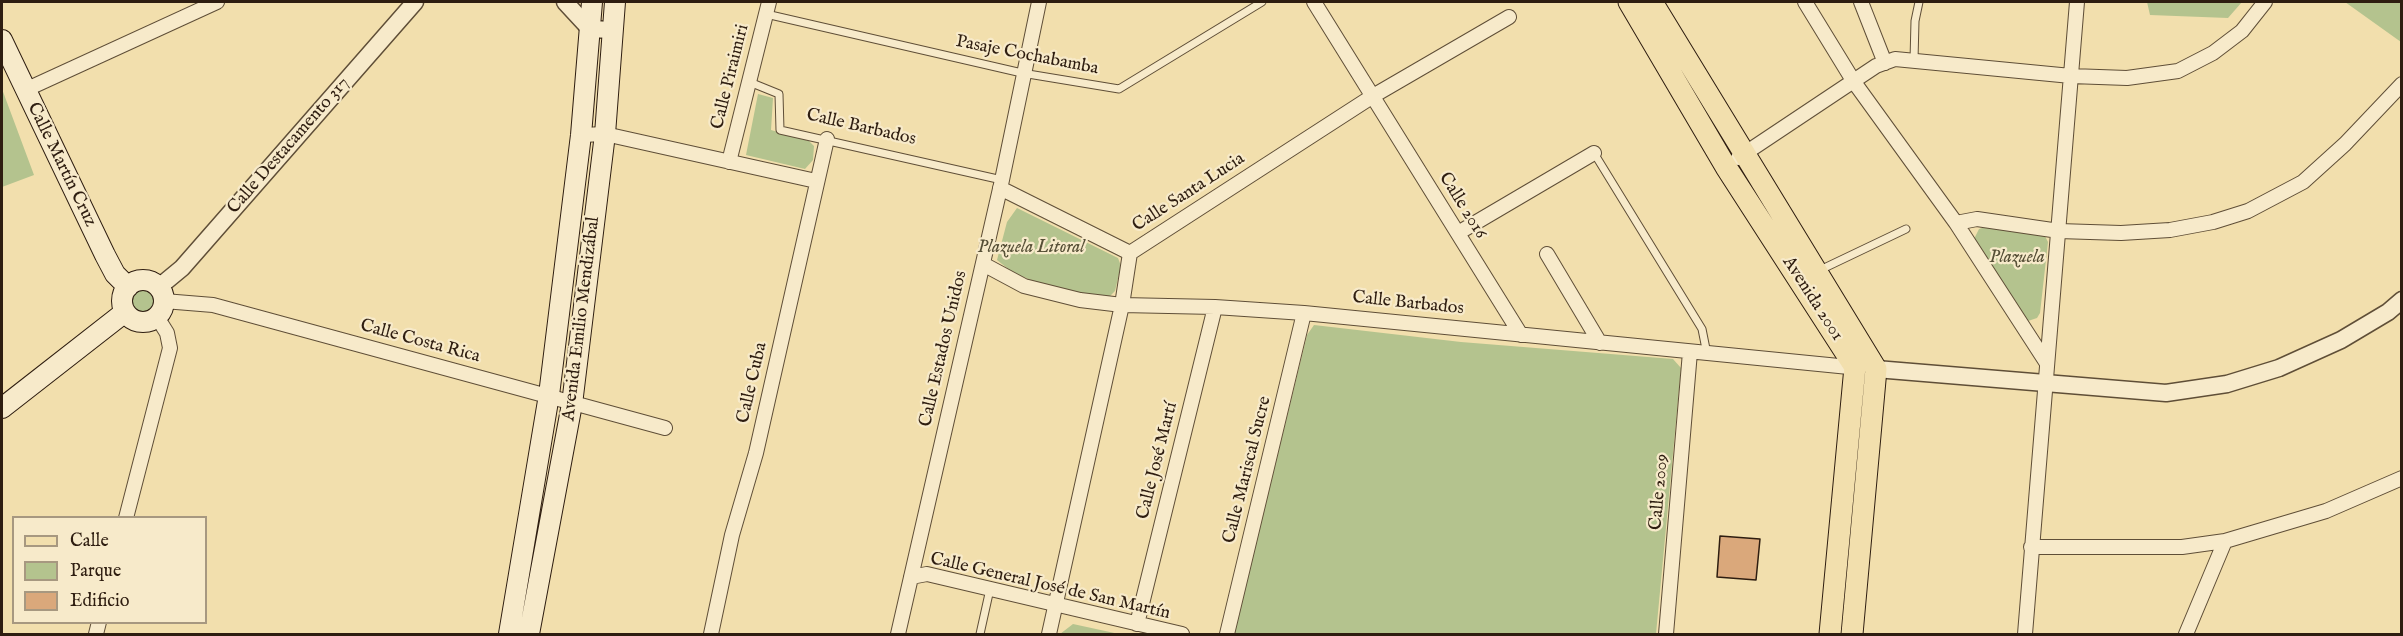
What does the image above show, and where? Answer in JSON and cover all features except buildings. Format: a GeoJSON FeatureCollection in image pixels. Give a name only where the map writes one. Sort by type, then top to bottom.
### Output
{"type":"FeatureCollection","features":[{"type":"Feature","properties":{"kind":"main road","name":"Avenida Emilio Mendizábal"},"geometry":{"type":"LineString","coordinates":[[508,634],[549,395],[581,135],[592,2]]}},
{"type":"Feature","properties":{"kind":"main road","name":"Avenida Emilio Mendizábal"},"geometry":{"type":"LineString","coordinates":[[529,634],[572,404],[606,134],[615,2]]}},
{"type":"Feature","properties":{"kind":"main road","name":"Avenida 2001"},"geometry":{"type":"LineString","coordinates":[[1629,2],[1726,167],[1855,367]]}},
{"type":"Feature","properties":{"kind":"main road","name":"Avenida 2001"},"geometry":{"type":"LineString","coordinates":[[1652,2],[1876,369]]}},
{"type":"Feature","properties":{"kind":"main road","name":"Calle Martín Cruz"},"geometry":{"type":"LineString","coordinates":[[2,40],[105,255],[115,274],[128,287]]}},
{"type":"Feature","properties":{"kind":"main road"},"geometry":{"type":"LineString","coordinates":[[141,280],[160,302],[139,322],[125,312],[122,300],[128,287],[141,280]]}},
{"type":"Feature","properties":{"kind":"main road"},"geometry":{"type":"LineString","coordinates":[[2,408],[125,312]]}},
{"type":"Feature","properties":{"kind":"main road"},"geometry":{"type":"LineString","coordinates":[[1830,634],[1855,367]]}},
{"type":"Feature","properties":{"kind":"main road"},"geometry":{"type":"LineString","coordinates":[[1852,634],[1876,369]]}},
{"type":"Feature","properties":{"kind":"street"},"geometry":{"type":"LineString","coordinates":[[25,90],[217,2]]}},
{"type":"Feature","properties":{"kind":"street","name":"Calle Destacamento 317"},"geometry":{"type":"LineString","coordinates":[[160,302],[182,268],[415,2]]}},
{"type":"Feature","properties":{"kind":"street"},"geometry":{"type":"LineString","coordinates":[[565,2],[590,29],[612,30]]}},
{"type":"Feature","properties":{"kind":"street","name":"Calle Estados Unidos"},"geometry":{"type":"LineString","coordinates":[[898,634],[1001,184],[1022,73],[1039,2]]}},
{"type":"Feature","properties":{"kind":"street","name":"Calle 2016"},"geometry":{"type":"LineString","coordinates":[[1315,2],[1521,335]]}},
{"type":"Feature","properties":{"kind":"street"},"geometry":{"type":"LineString","coordinates":[[1805,2],[1854,82],[1956,223],[2046,362]]}},
{"type":"Feature","properties":{"kind":"street"},"geometry":{"type":"LineString","coordinates":[[1862,2],[1885,63]]}},
{"type":"Feature","properties":{"kind":"street"},"geometry":{"type":"LineString","coordinates":[[2025,634],[2077,2]]}},
{"type":"Feature","properties":{"kind":"street"},"geometry":{"type":"LineString","coordinates":[[1726,167],[1854,82],[1895,59],[2071,76],[2127,78],[2178,71],[2213,53],[2242,31],[2265,2]]}},
{"type":"Feature","properties":{"kind":"street","name":"Calle Piraimiri"},"geometry":{"type":"LineString","coordinates":[[729,162],[747,81],[768,8]]}},
{"type":"Feature","properties":{"kind":"street","name":"Calle Santa Lucia"},"geometry":{"type":"LineString","coordinates":[[1049,634],[1122,305],[1130,254],[1373,96],[1509,17]]}},
{"type":"Feature","properties":{"kind":"street"},"geometry":{"type":"LineString","coordinates":[[1956,223],[1977,219],[2059,231],[2121,233],[2170,230],[2213,222],[2248,211],[2303,182],[2345,144],[2402,84]]}},
{"type":"Feature","properties":{"kind":"street"},"geometry":{"type":"LineString","coordinates":[[581,135],[606,134],[816,181]]}},
{"type":"Feature","properties":{"kind":"street","name":"Calle Cuba"},"geometry":{"type":"LineString","coordinates":[[711,634],[732,535],[756,453],[827,139]]}},
{"type":"Feature","properties":{"kind":"street"},"geometry":{"type":"LineString","coordinates":[[1458,232],[1594,153]]}},
{"type":"Feature","properties":{"kind":"street"},"geometry":{"type":"LineString","coordinates":[[1001,184],[1130,254]]}},
{"type":"Feature","properties":{"kind":"street"},"geometry":{"type":"LineString","coordinates":[[1547,254],[1600,343]]}},
{"type":"Feature","properties":{"kind":"street","name":"Calle Barbados"},"geometry":{"type":"LineString","coordinates":[[983,264],[1024,286],[1080,300],[1122,305],[1215,307],[1304,314],[1876,369]]}},
{"type":"Feature","properties":{"kind":"street"},"geometry":{"type":"LineString","coordinates":[[1876,369],[2166,393],[2227,384],[2279,368],[2340,340],[2388,312],[2402,300]]}},
{"type":"Feature","properties":{"kind":"street"},"geometry":{"type":"LineString","coordinates":[[127,516],[170,348],[160,302]]}},
{"type":"Feature","properties":{"kind":"street","name":"Calle Costa Rica"},"geometry":{"type":"LineString","coordinates":[[160,302],[213,304],[665,428]]}},
{"type":"Feature","properties":{"kind":"street","name":"Calle José Martí"},"geometry":{"type":"LineString","coordinates":[[1137,624],[1215,307]]}},
{"type":"Feature","properties":{"kind":"street","name":"Calle Mariscal Sucre"},"geometry":{"type":"LineString","coordinates":[[1227,634],[1304,314]]}},
{"type":"Feature","properties":{"kind":"street","name":"Calle 2009"},"geometry":{"type":"LineString","coordinates":[[1666,634],[1690,352]]}},
{"type":"Feature","properties":{"kind":"street"},"geometry":{"type":"LineString","coordinates":[[2031,547],[2182,547],[2225,541],[2326,511],[2402,478]]}},
{"type":"Feature","properties":{"kind":"street"},"geometry":{"type":"LineString","coordinates":[[2186,634],[2225,541]]}},
{"type":"Feature","properties":{"kind":"street","name":"Calle General José de San Martín"},"geometry":{"type":"LineString","coordinates":[[911,578],[927,574],[1182,634]]}},
{"type":"Feature","properties":{"kind":"lane","name":"Pasaje Cochabamba"},"geometry":{"type":"LineString","coordinates":[[768,8],[1022,73],[1119,89],[1262,2]]}},
{"type":"Feature","properties":{"kind":"lane"},"geometry":{"type":"LineString","coordinates":[[1914,60],[1915,21],[1919,2]]}},
{"type":"Feature","properties":{"kind":"lane","name":"Calle Barbados"},"geometry":{"type":"LineString","coordinates":[[747,81],[779,94],[780,130],[827,139],[1001,184]]}},
{"type":"Feature","properties":{"kind":"lane"},"geometry":{"type":"LineString","coordinates":[[1594,153],[1702,329],[1707,354]]}},
{"type":"Feature","properties":{"kind":"lane"},"geometry":{"type":"LineString","coordinates":[[1817,271],[1906,229]]}},
{"type":"Feature","properties":{"kind":"lane"},"geometry":{"type":"LineString","coordinates":[[980,634],[990,589]]}},
{"type":"Feature","properties":{"kind":"green space"},"geometry":{"type":"Polygon","coordinates":[[[2147,2],[2242,2],[2228,18],[2150,15],[2147,2]]]}},
{"type":"Feature","properties":{"kind":"green space"},"geometry":{"type":"Polygon","coordinates":[[[2345,2],[2401,2],[2401,42],[2345,2]]]}},
{"type":"Feature","properties":{"kind":"green space"},"geometry":{"type":"Polygon","coordinates":[[[2,89],[34,175],[2,187],[2,89]]]}},
{"type":"Feature","properties":{"kind":"green space"},"geometry":{"type":"Polygon","coordinates":[[[758,94],[773,98],[771,130],[809,141],[814,146],[813,160],[805,169],[746,155],[758,94]]]}},
{"type":"Feature","properties":{"kind":"green space","name":"Plazuela Litoral"},"geometry":{"type":"Polygon","coordinates":[[[1017,208],[1118,258],[1121,266],[1115,291],[1108,298],[1045,286],[1012,272],[997,260],[1007,222],[1017,208]]]}},
{"type":"Feature","properties":{"kind":"green space","name":"Plazuela"},"geometry":{"type":"Polygon","coordinates":[[[1985,227],[2045,236],[2048,242],[2040,313],[2037,318],[2028,321],[2020,317],[1974,239],[1979,229],[1985,227]]]}},
{"type":"Feature","properties":{"kind":"green space"},"geometry":{"type":"Polygon","coordinates":[[[141,288],[150,292],[154,301],[150,310],[141,314],[132,310],[128,301],[132,292],[141,288]]]}},
{"type":"Feature","properties":{"kind":"green space"},"geometry":{"type":"Polygon","coordinates":[[[1314,325],[1461,342],[1673,359],[1681,368],[1656,634],[1234,634],[1307,335],[1314,325]]]}},
{"type":"Feature","properties":{"kind":"green space"},"geometry":{"type":"Polygon","coordinates":[[[1073,624],[1119,634],[1060,634],[1073,624]]]}}]}
